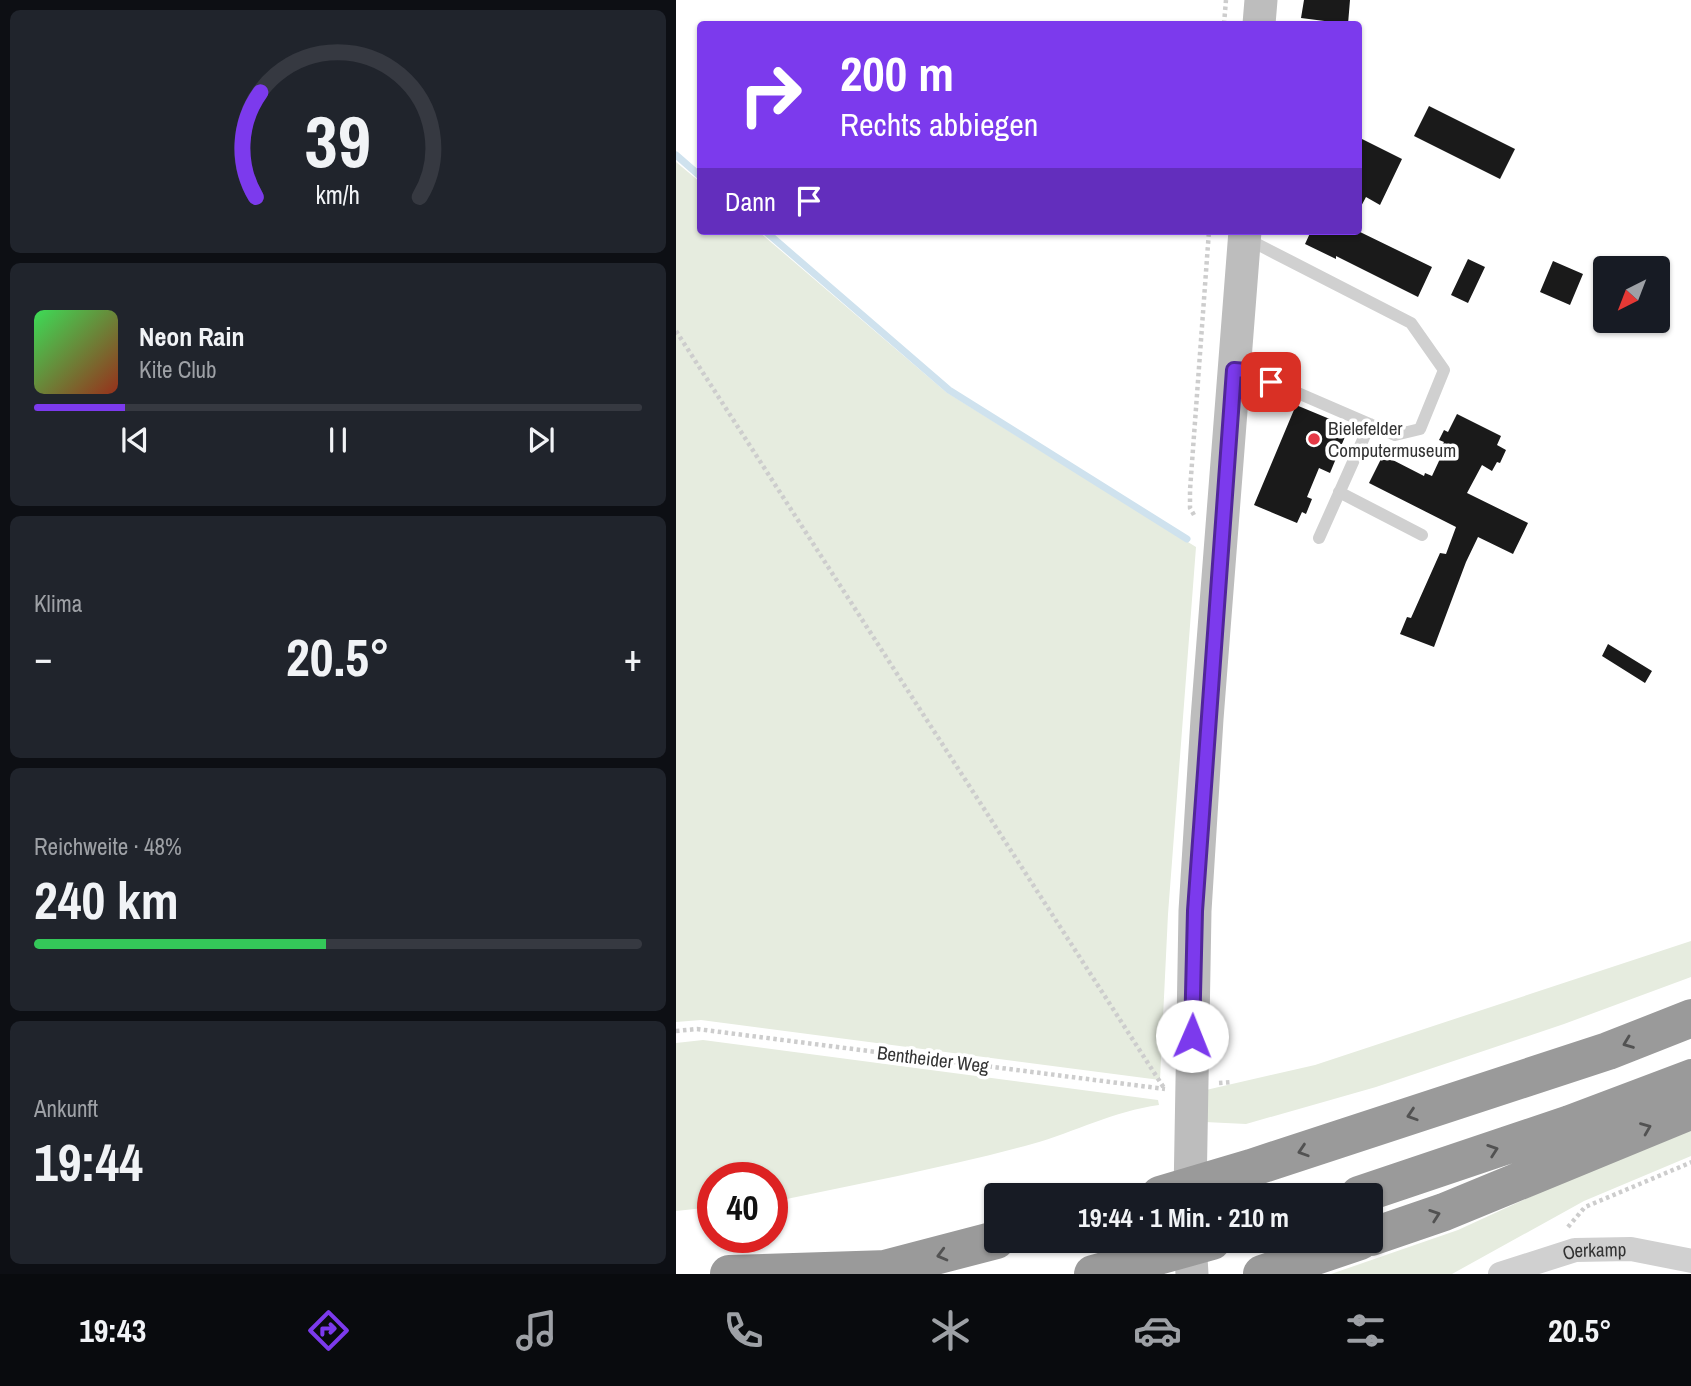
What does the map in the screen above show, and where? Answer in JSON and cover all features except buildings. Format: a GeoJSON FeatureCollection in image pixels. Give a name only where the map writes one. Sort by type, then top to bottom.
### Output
{"type":"FeatureCollection","features":[{"type":"Feature","properties":{"kind":"highway"},"geometry":{"type":"LineString","coordinates":[[1200,1183],[1608,1051],[1692,1018]]}},
{"type":"Feature","properties":{"kind":"highway"},"geometry":{"type":"LineString","coordinates":[[1383,1187],[1570,1124],[1692,1078]]}},
{"type":"Feature","properties":{"kind":"highway"},"geometry":{"type":"LineString","coordinates":[[1383,1233],[1444,1212],[1692,1110]]}},
{"type":"Feature","properties":{"kind":"highway"},"geometry":{"type":"LineString","coordinates":[[728,1274],[877,1272],[984,1243]]}},
{"type":"Feature","properties":{"kind":"highway"},"geometry":{"type":"LineString","coordinates":[[1105,1271],[1169,1253]]}},
{"type":"Feature","properties":{"kind":"highway"},"geometry":{"type":"LineString","coordinates":[[1262,1274],[1324,1253]]}},
{"type":"Feature","properties":{"kind":"street"},"geometry":{"type":"LineString","coordinates":[[1259,21],[1261,0]]}},
{"type":"Feature","properties":{"kind":"street"},"geometry":{"type":"LineString","coordinates":[[1189,1183],[1177,1087],[1195,911],[1244,237]]}},
{"type":"Feature","properties":{"kind":"street","name":"Oerkamp"},"geometry":{"type":"LineString","coordinates":[[1500,1274],[1575,1250],[1630,1249],[1692,1261]]}},
{"type":"Feature","properties":{"kind":"street"},"geometry":{"type":"LineString","coordinates":[[1191,1253],[1192,1274]]}},
{"type":"Feature","properties":{"kind":"lane"},"geometry":{"type":"LineString","coordinates":[[1234,370],[1247,371],[1395,435],[1420,429],[1444,370],[1411,323],[1244,237]]}},
{"type":"Feature","properties":{"kind":"lane"},"geometry":{"type":"LineString","coordinates":[[1319,538],[1370,424]]}},
{"type":"Feature","properties":{"kind":"lane"},"geometry":{"type":"LineString","coordinates":[[1339,492],[1422,535]]}},
{"type":"Feature","properties":{"kind":"path"},"geometry":{"type":"LineString","coordinates":[[1224,21],[1226,0]]}},
{"type":"Feature","properties":{"kind":"path"},"geometry":{"type":"LineString","coordinates":[[676,331],[1177,1087]]}},
{"type":"Feature","properties":{"kind":"path","name":"Bentheider Weg"},"geometry":{"type":"LineString","coordinates":[[676,1031],[697,1029],[1177,1087]]}},
{"type":"Feature","properties":{"kind":"path"},"geometry":{"type":"LineString","coordinates":[[1540,1262],[1585,1207],[1692,1162]]}},
{"type":"Feature","properties":{"kind":"shaded area"},"geometry":{"type":"Polygon","coordinates":[[[676,162],[697,180],[697,235],[763,235],[946,392],[1196,547],[1168,914],[1160,1080],[701,1020],[676,1022],[676,162]]]}},
{"type":"Feature","properties":{"kind":"shaded area"},"geometry":{"type":"Polygon","coordinates":[[[1691,941],[1691,977],[1564,1024],[1376,1087],[1246,1124],[1205,1122],[1206,1090],[1315,1065],[1691,941]]]}},
{"type":"Feature","properties":{"kind":"shaded area"},"geometry":{"type":"Polygon","coordinates":[[[703,1040],[1158,1100],[1159,1105],[1126,1112],[1048,1139],[1000,1152],[788,1199],[788,1162],[697,1162],[697,1209],[676,1211],[676,1043],[703,1040]]]}},
{"type":"Feature","properties":{"kind":"shaded area"},"geometry":{"type":"Polygon","coordinates":[[[1691,1123],[1691,1156],[1584,1201],[1452,1274],[1331,1274],[1458,1230],[1691,1123]]]}},
{"type":"Feature","properties":{"kind":"waterway"},"geometry":{"type":"LineString","coordinates":[[676,155],[697,173]]}},
{"type":"Feature","properties":{"kind":"waterway"},"geometry":{"type":"LineString","coordinates":[[770,235],[949,390],[1187,539]]}},
{"type":"Feature","properties":{"kind":"place","name":"Bielefelder Computermuseum"},"geometry":{"type":"Point","coordinates":[1314,439]}},
{"type":"Feature","properties":{"kind":"route"},"geometry":{"type":"LineString","coordinates":[[1192,1036],[1195,911],[1207,719],[1234,370],[1247,371],[1271,382]]}}]}
